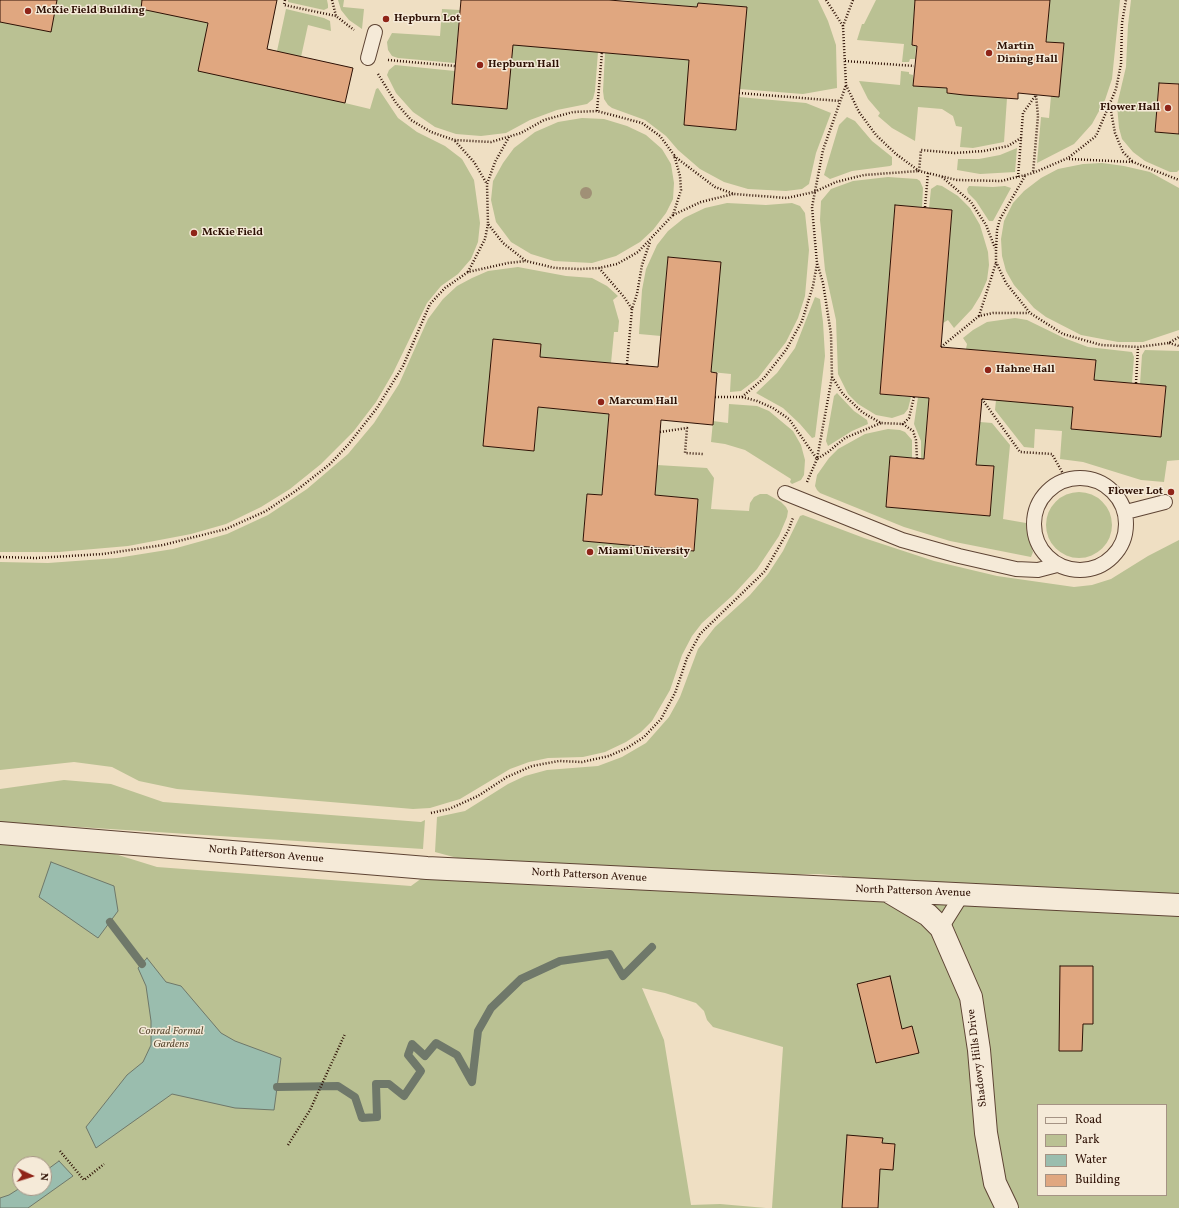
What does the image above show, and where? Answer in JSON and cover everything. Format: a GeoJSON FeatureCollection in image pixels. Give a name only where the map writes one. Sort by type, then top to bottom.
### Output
{"type":"FeatureCollection","features":[{"type":"Feature","properties":{"kind":"street","name":"North Patterson Avenue"},"geometry":{"type":"LineString","coordinates":[[0,833],[427,868],[888,892],[963,893],[1179,905]]}},
{"type":"Feature","properties":{"kind":"street","name":"Shadowy Hills Drive"},"geometry":{"type":"LineString","coordinates":[[888,892],[928,915],[941,928],[971,997],[979,1050],[986,1133],[995,1183],[1008,1208]]}},
{"type":"Feature","properties":{"kind":"lane"},"geometry":{"type":"LineString","coordinates":[[368,58],[375,32]]}},
{"type":"Feature","properties":{"kind":"lane"},"geometry":{"type":"LineString","coordinates":[[1081,477],[1096,480],[1102,483],[1109,487],[1119,498],[1126,512],[1127,528],[1123,543],[1114,556],[1102,565],[1087,570],[1071,570],[1057,564],[1045,554],[1037,541],[1034,526],[1036,511],[1042,497],[1053,486],[1066,479],[1081,477]]}},
{"type":"Feature","properties":{"kind":"lane"},"geometry":{"type":"LineString","coordinates":[[785,493],[902,540],[959,556],[1016,569],[1038,570],[1057,564]]}},
{"type":"Feature","properties":{"kind":"lane"},"geometry":{"type":"LineString","coordinates":[[1126,512],[1165,502]]}},
{"type":"Feature","properties":{"kind":"lane"},"geometry":{"type":"LineString","coordinates":[[941,928],[963,893]]}},
{"type":"Feature","properties":{"kind":"lane"},"geometry":{"type":"LineString","coordinates":[[995,1183],[996,1208]]}},
{"type":"Feature","properties":{"kind":"path"},"geometry":{"type":"LineString","coordinates":[[285,0],[284,5],[336,16],[359,34],[368,58],[396,103],[411,120],[431,132],[454,140],[491,142],[509,138],[544,120],[573,112],[597,111],[642,123],[660,136],[674,155],[692,171],[715,187],[734,194],[787,198],[814,192],[836,182],[864,175],[919,171],[957,180],[1001,181],[1025,176],[1068,158],[1096,136],[1116,89],[1121,64],[1122,23],[1126,0]]}},
{"type":"Feature","properties":{"kind":"path"},"geometry":{"type":"LineString","coordinates":[[332,0],[336,16]]}},
{"type":"Feature","properties":{"kind":"path"},"geometry":{"type":"LineString","coordinates":[[826,0],[843,26]]}},
{"type":"Feature","properties":{"kind":"path"},"geometry":{"type":"LineString","coordinates":[[431,813],[449,809],[478,796],[507,777],[532,766],[559,761],[582,762],[609,756],[627,748],[644,737],[661,719],[675,693],[687,658],[700,634],[765,571],[788,531],[817,459],[832,377],[831,334],[823,283],[817,263],[812,207],[823,150],[846,85],[843,26],[852,0]]}},
{"type":"Feature","properties":{"kind":"path"},"geometry":{"type":"LineString","coordinates":[[597,111],[602,52]]}},
{"type":"Feature","properties":{"kind":"path"},"geometry":{"type":"LineString","coordinates":[[368,58],[455,66]]}},
{"type":"Feature","properties":{"kind":"path"},"geometry":{"type":"LineString","coordinates":[[845,61],[914,66]]}},
{"type":"Feature","properties":{"kind":"path"},"geometry":{"type":"LineString","coordinates":[[846,85],[859,112],[876,135],[896,154],[919,171]]}},
{"type":"Feature","properties":{"kind":"path"},"geometry":{"type":"LineString","coordinates":[[739,93],[841,101]]}},
{"type":"Feature","properties":{"kind":"path"},"geometry":{"type":"LineString","coordinates":[[1018,177],[1023,113],[1036,95],[1038,116],[1033,173]]}},
{"type":"Feature","properties":{"kind":"path"},"geometry":{"type":"LineString","coordinates":[[1110,105],[1115,133],[1123,152],[1133,162]]}},
{"type":"Feature","properties":{"kind":"path"},"geometry":{"type":"LineString","coordinates":[[468,272],[485,239],[488,224],[487,184],[495,162],[509,138]]}},
{"type":"Feature","properties":{"kind":"path"},"geometry":{"type":"LineString","coordinates":[[919,171],[921,150],[955,153],[984,151],[1008,146],[1021,138]]}},
{"type":"Feature","properties":{"kind":"path"},"geometry":{"type":"LineString","coordinates":[[454,140],[474,162],[487,184]]}},
{"type":"Feature","properties":{"kind":"path"},"geometry":{"type":"LineString","coordinates":[[0,557],[36,558],[103,554],[163,546],[226,528],[266,511],[297,490],[330,464],[348,445],[377,408],[403,366],[430,304],[445,288],[468,272],[501,264],[526,261],[555,268],[599,268],[617,264],[638,252],[673,215],[681,190],[680,176],[674,155]]}},
{"type":"Feature","properties":{"kind":"path"},"geometry":{"type":"LineString","coordinates":[[1068,158],[1133,162],[1179,180]]}},
{"type":"Feature","properties":{"kind":"path"},"geometry":{"type":"LineString","coordinates":[[925,207],[928,173]]}},
{"type":"Feature","properties":{"kind":"path"},"geometry":{"type":"LineString","coordinates":[[979,316],[996,262],[996,230],[1000,219],[1025,176]]}},
{"type":"Feature","properties":{"kind":"path"},"geometry":{"type":"LineString","coordinates":[[942,177],[971,202],[986,225],[996,250]]}},
{"type":"Feature","properties":{"kind":"path"},"geometry":{"type":"LineString","coordinates":[[673,215],[702,202],[734,194]]}},
{"type":"Feature","properties":{"kind":"path"},"geometry":{"type":"LineString","coordinates":[[488,224],[503,243],[526,261]]}},
{"type":"Feature","properties":{"kind":"path"},"geometry":{"type":"LineString","coordinates":[[627,364],[632,309],[637,294],[642,265],[650,241]]}},
{"type":"Feature","properties":{"kind":"path"},"geometry":{"type":"LineString","coordinates":[[996,262],[1006,283],[1030,314],[1063,334],[1101,345],[1138,347],[1169,343],[1179,337]]}},
{"type":"Feature","properties":{"kind":"path"},"geometry":{"type":"LineString","coordinates":[[742,397],[764,378],[786,350],[802,321],[813,286],[817,263]]}},
{"type":"Feature","properties":{"kind":"path"},"geometry":{"type":"LineString","coordinates":[[599,268],[624,297],[632,309]]}},
{"type":"Feature","properties":{"kind":"path"},"geometry":{"type":"LineString","coordinates":[[941,347],[979,316],[993,313],[1030,314]]}},
{"type":"Feature","properties":{"kind":"path"},"geometry":{"type":"LineString","coordinates":[[1169,343],[1179,346]]}},
{"type":"Feature","properties":{"kind":"path"},"geometry":{"type":"LineString","coordinates":[[1136,383],[1138,347]]}},
{"type":"Feature","properties":{"kind":"path"},"geometry":{"type":"LineString","coordinates":[[832,377],[843,394],[857,408],[881,423]]}},
{"type":"Feature","properties":{"kind":"path"},"geometry":{"type":"LineString","coordinates":[[715,397],[742,397],[757,401],[789,419],[799,431],[817,459]]}},
{"type":"Feature","properties":{"kind":"path"},"geometry":{"type":"LineString","coordinates":[[903,424],[909,418],[914,397]]}},
{"type":"Feature","properties":{"kind":"path"},"geometry":{"type":"LineString","coordinates":[[982,399],[1020,452],[1052,454],[1066,479]]}},
{"type":"Feature","properties":{"kind":"path"},"geometry":{"type":"LineString","coordinates":[[817,459],[845,438],[881,423],[903,424],[913,431],[916,440],[917,458]]}},
{"type":"Feature","properties":{"kind":"path"},"geometry":{"type":"LineString","coordinates":[[660,432],[687,428],[685,453],[703,454]]}},
{"type":"Feature","properties":{"kind":"path"},"geometry":{"type":"LineString","coordinates":[[288,1145],[310,1110],[344,1034]]}},
{"type":"Feature","properties":{"kind":"path"},"geometry":{"type":"LineString","coordinates":[[60,1152],[84,1180],[104,1164]]}},
{"type":"Feature","properties":{"kind":"green space","name":"McKie Field"},"geometry":{"type":"Polygon","coordinates":[[[0,0],[277,0],[270,36],[208,23],[206,36],[277,51],[286,9],[324,18],[330,21],[331,31],[308,25],[301,57],[353,68],[345,103],[370,109],[376,89],[378,88],[398,118],[417,132],[445,146],[462,159],[474,180],[480,223],[478,242],[471,259],[458,274],[441,286],[427,303],[393,373],[376,402],[353,432],[321,464],[290,489],[261,507],[226,524],[191,534],[128,546],[59,552],[0,552],[0,0]]]}},
{"type":"Feature","properties":{"kind":"green space"},"geometry":{"type":"Polygon","coordinates":[[[288,0],[327,0],[328,8],[324,10],[288,2],[288,0]]]}},
{"type":"Feature","properties":{"kind":"green space"},"geometry":{"type":"Polygon","coordinates":[[[338,0],[344,0],[343,7],[364,9],[362,29],[349,20],[341,10],[338,0]]]}},
{"type":"Feature","properties":{"kind":"green space"},"geometry":{"type":"Polygon","coordinates":[[[623,0],[818,0],[828,21],[836,45],[837,88],[803,94],[739,89],[746,7],[698,3],[697,7],[623,0]]]}},
{"type":"Feature","properties":{"kind":"green space"},"geometry":{"type":"Polygon","coordinates":[[[876,0],[915,0],[912,45],[916,46],[915,59],[910,59],[909,62],[902,62],[904,44],[857,40],[862,24],[864,24],[876,0]]]}},
{"type":"Feature","properties":{"kind":"green space"},"geometry":{"type":"Polygon","coordinates":[[[1050,0],[1120,0],[1112,79],[1105,100],[1092,124],[1074,144],[1037,163],[1041,117],[1049,118],[1051,96],[1059,97],[1064,43],[1046,42],[1050,0]]]}},
{"type":"Feature","properties":{"kind":"green space"},"geometry":{"type":"Polygon","coordinates":[[[1131,0],[1179,0],[1179,84],[1159,83],[1155,131],[1179,134],[1179,170],[1177,172],[1170,172],[1145,161],[1133,152],[1122,139],[1119,128],[1117,105],[1126,67],[1131,0]]]}},
{"type":"Feature","properties":{"kind":"green space"},"geometry":{"type":"Polygon","coordinates":[[[442,9],[460,10],[455,63],[398,58],[392,56],[388,50],[387,42],[392,33],[440,36],[442,9]]]}},
{"type":"Feature","properties":{"kind":"green space"},"geometry":{"type":"Polygon","coordinates":[[[506,44],[598,52],[593,99],[587,104],[557,110],[530,120],[506,133],[481,136],[456,134],[435,127],[413,112],[396,93],[387,75],[389,70],[395,65],[455,71],[452,104],[507,109],[506,44]]]}},
{"type":"Feature","properties":{"kind":"green space"},"geometry":{"type":"Polygon","coordinates":[[[605,53],[694,60],[688,78],[685,125],[736,130],[739,97],[806,103],[831,113],[816,153],[809,184],[802,189],[786,191],[748,189],[724,182],[700,169],[678,150],[666,136],[645,120],[612,108],[608,105],[604,99],[603,91],[605,53]]]}},
{"type":"Feature","properties":{"kind":"green space"},"geometry":{"type":"Polygon","coordinates":[[[901,71],[909,72],[909,74],[913,75],[913,86],[947,88],[947,93],[1007,98],[1004,142],[973,148],[960,147],[962,127],[956,126],[953,116],[942,109],[918,107],[915,141],[892,128],[878,116],[880,113],[868,99],[859,81],[900,85],[901,71]]]}},
{"type":"Feature","properties":{"kind":"green space"},"geometry":{"type":"Polygon","coordinates":[[[847,117],[855,121],[872,141],[892,157],[892,165],[852,171],[830,179],[824,175],[839,125],[847,117]]]}},
{"type":"Feature","properties":{"kind":"green space"},"geometry":{"type":"Polygon","coordinates":[[[582,118],[604,119],[627,126],[646,135],[662,149],[671,164],[674,183],[673,199],[666,213],[653,230],[640,242],[616,256],[592,263],[554,261],[531,254],[511,242],[496,222],[491,200],[493,181],[503,163],[514,148],[535,132],[558,122],[582,118]]]}},
{"type":"Feature","properties":{"kind":"green space"},"geometry":{"type":"Polygon","coordinates":[[[1017,148],[1015,172],[980,174],[957,170],[958,159],[979,159],[1000,155],[1017,148]]]}},
{"type":"Feature","properties":{"kind":"green space"},"geometry":{"type":"Polygon","coordinates":[[[1102,163],[1150,172],[1179,188],[1179,330],[1143,342],[1118,342],[1081,335],[1046,317],[1034,308],[1014,285],[1006,271],[1002,256],[1001,239],[1004,221],[1013,203],[1024,191],[1041,178],[1058,169],[1083,164],[1102,163]]]}},
{"type":"Feature","properties":{"kind":"green space"},"geometry":{"type":"Polygon","coordinates":[[[888,177],[917,179],[920,181],[923,188],[922,207],[895,205],[880,394],[911,397],[908,409],[904,414],[892,418],[876,415],[858,404],[848,394],[838,374],[836,320],[825,270],[820,220],[821,201],[831,189],[853,181],[888,177]]]}},
{"type":"Feature","properties":{"kind":"green space"},"geometry":{"type":"Polygon","coordinates":[[[937,185],[942,186],[958,196],[970,208],[980,225],[988,252],[989,265],[987,280],[980,296],[972,309],[954,328],[948,320],[943,323],[952,210],[929,208],[931,189],[937,185]]]}},
{"type":"Feature","properties":{"kind":"green space"},"geometry":{"type":"Polygon","coordinates":[[[969,186],[1005,186],[1011,188],[993,221],[989,221],[976,201],[968,193],[967,189],[969,186]]]}},
{"type":"Feature","properties":{"kind":"green space"},"geometry":{"type":"Polygon","coordinates":[[[727,203],[766,205],[792,203],[800,206],[805,213],[809,250],[805,296],[798,318],[786,342],[758,378],[741,391],[730,392],[731,374],[711,372],[720,262],[668,257],[661,336],[639,334],[642,290],[646,269],[657,245],[668,231],[684,218],[705,208],[727,203]]]}},
{"type":"Feature","properties":{"kind":"green space"},"geometry":{"type":"Polygon","coordinates":[[[518,267],[566,276],[592,278],[607,286],[618,296],[613,300],[619,321],[618,332],[614,332],[611,363],[540,357],[541,344],[493,340],[484,446],[534,451],[538,407],[609,414],[602,495],[587,494],[583,541],[694,551],[698,499],[655,495],[657,465],[707,468],[714,478],[711,509],[749,511],[750,503],[754,497],[760,494],[767,494],[781,502],[788,511],[779,536],[757,569],[733,595],[702,623],[692,636],[682,655],[670,690],[652,721],[641,732],[626,742],[605,752],[583,757],[548,758],[529,762],[510,769],[460,799],[430,808],[413,809],[177,789],[139,781],[112,767],[74,762],[0,770],[0,562],[48,563],[117,558],[173,549],[227,534],[268,515],[307,489],[348,454],[374,423],[399,384],[428,319],[443,299],[457,286],[488,271],[518,267]]]}},
{"type":"Feature","properties":{"kind":"green space"},"geometry":{"type":"Polygon","coordinates":[[[815,297],[820,299],[825,356],[815,437],[812,438],[783,408],[756,393],[777,373],[795,348],[815,297]]]}},
{"type":"Feature","properties":{"kind":"green space"},"geometry":{"type":"Polygon","coordinates":[[[1015,318],[1027,320],[1064,338],[1088,347],[1132,352],[1134,357],[1132,383],[1094,380],[1096,360],[966,349],[967,344],[963,338],[973,330],[987,322],[1015,318]]]}},
{"type":"Feature","properties":{"kind":"green space"},"geometry":{"type":"Polygon","coordinates":[[[1145,350],[1179,351],[1179,460],[1167,461],[1164,482],[1141,480],[1083,462],[1060,459],[1062,431],[1035,429],[1034,448],[1024,447],[995,410],[996,400],[1073,407],[1071,429],[1161,437],[1166,386],[1140,384],[1142,355],[1145,350]]]}},
{"type":"Feature","properties":{"kind":"green space"},"geometry":{"type":"Polygon","coordinates":[[[837,393],[854,411],[867,420],[868,424],[852,431],[828,446],[826,441],[834,396],[837,393]]]}},
{"type":"Feature","properties":{"kind":"green space"},"geometry":{"type":"Polygon","coordinates":[[[918,397],[929,398],[924,459],[921,458],[921,441],[914,424],[918,397]]]}},
{"type":"Feature","properties":{"kind":"green space"},"geometry":{"type":"Polygon","coordinates":[[[729,404],[757,406],[769,411],[793,431],[801,445],[805,460],[804,475],[801,480],[792,484],[790,482],[791,479],[745,450],[725,444],[711,442],[713,421],[728,423],[729,404]]]}},
{"type":"Feature","properties":{"kind":"green space"},"geometry":{"type":"Polygon","coordinates":[[[980,422],[992,423],[1010,445],[1003,519],[1026,523],[1027,533],[1033,552],[1031,557],[950,541],[904,527],[820,493],[815,486],[817,475],[829,458],[838,449],[865,434],[888,429],[900,430],[905,432],[912,440],[912,458],[890,456],[886,507],[990,516],[993,466],[976,465],[980,422]]]}},
{"type":"Feature","properties":{"kind":"green space"},"geometry":{"type":"Polygon","coordinates":[[[1079,492],[1092,494],[1107,507],[1110,512],[1112,525],[1110,538],[1097,553],[1092,556],[1079,558],[1066,556],[1051,543],[1048,538],[1046,525],[1048,512],[1061,497],[1066,494],[1079,492]]]}},
{"type":"Feature","properties":{"kind":"green space","name":"Conrad Formal Gardens"},"geometry":{"type":"Polygon","coordinates":[[[803,515],[864,538],[934,561],[997,576],[1074,587],[1092,585],[1111,579],[1148,556],[1179,540],[1179,1208],[772,1208],[783,1047],[713,1027],[707,1020],[704,1011],[696,1003],[665,993],[642,988],[664,1040],[691,1205],[720,1204],[766,1208],[0,1208],[0,844],[115,854],[157,867],[411,886],[422,878],[597,889],[789,893],[841,898],[842,876],[819,874],[773,875],[461,859],[435,852],[437,817],[465,811],[508,784],[525,776],[547,770],[598,766],[622,757],[646,743],[669,717],[680,697],[698,649],[715,627],[750,595],[768,574],[783,551],[800,516],[803,515]]]}},
{"type":"Feature","properties":{"kind":"green space"},"geometry":{"type":"Polygon","coordinates":[[[64,780],[111,784],[163,802],[421,822],[425,820],[423,849],[0,822],[0,789],[64,780]]]}},
{"type":"Feature","properties":{"kind":"water"},"geometry":{"type":"Polygon","coordinates":[[[51,862],[114,886],[118,911],[98,938],[39,897],[51,862]]]}},
{"type":"Feature","properties":{"kind":"water"},"geometry":{"type":"Polygon","coordinates":[[[147,958],[166,982],[181,986],[221,1033],[235,1041],[281,1058],[274,1110],[235,1108],[172,1094],[96,1148],[86,1127],[127,1075],[143,1062],[151,1045],[151,1021],[146,986],[138,968],[147,958]]]}},
{"type":"Feature","properties":{"kind":"water"},"geometry":{"type":"Polygon","coordinates":[[[59,1161],[73,1176],[52,1191],[52,1166],[59,1161]]]}},
{"type":"Feature","properties":{"kind":"water"},"geometry":{"type":"Polygon","coordinates":[[[12,1193],[12,1196],[45,1196],[28,1208],[0,1208],[0,1198],[12,1193]]]}},
{"type":"Feature","properties":{"kind":"building","name":"McKie Field Building"},"geometry":{"type":"Polygon","coordinates":[[[0,0],[57,0],[51,32],[0,22],[0,0]]]}},
{"type":"Feature","properties":{"kind":"building"},"geometry":{"type":"Polygon","coordinates":[[[142,0],[277,0],[267,49],[353,68],[345,103],[198,71],[208,23],[141,9],[142,0]]]}},
{"type":"Feature","properties":{"kind":"building","name":"Hepburn Hall"},"geometry":{"type":"Polygon","coordinates":[[[461,0],[609,0],[697,7],[698,3],[747,7],[736,130],[684,125],[689,60],[513,45],[507,109],[452,104],[461,0]]]}},
{"type":"Feature","properties":{"kind":"building","name":"Martin Dining Hall"},"geometry":{"type":"Polygon","coordinates":[[[915,0],[1050,0],[1046,42],[1064,43],[1059,97],[1018,93],[1018,99],[964,95],[947,93],[947,88],[913,86],[917,46],[912,45],[915,0]]]}},
{"type":"Feature","properties":{"kind":"building","name":"Flower Hall"},"geometry":{"type":"Polygon","coordinates":[[[1159,83],[1179,84],[1179,134],[1155,132],[1159,83]]]}},
{"type":"Feature","properties":{"kind":"building","name":"Hahne Hall"},"geometry":{"type":"Polygon","coordinates":[[[895,205],[952,210],[941,347],[1096,360],[1094,380],[1166,386],[1161,437],[1071,429],[1073,407],[982,399],[976,465],[994,466],[990,516],[886,507],[890,456],[924,459],[929,398],[880,394],[895,205]]]}},
{"type":"Feature","properties":{"kind":"building","name":"Marcum Hall"},"geometry":{"type":"Polygon","coordinates":[[[668,257],[721,262],[711,372],[717,373],[713,425],[661,420],[655,495],[698,499],[694,551],[583,541],[587,494],[602,495],[609,414],[538,407],[534,451],[483,446],[493,339],[541,344],[540,357],[658,367],[668,257]]]}},
{"type":"Feature","properties":{"kind":"building"},"geometry":{"type":"Polygon","coordinates":[[[1060,966],[1093,966],[1093,1024],[1083,1024],[1082,1051],[1059,1051],[1060,966]]]}},
{"type":"Feature","properties":{"kind":"building"},"geometry":{"type":"Polygon","coordinates":[[[890,976],[902,1029],[912,1026],[919,1053],[876,1063],[857,984],[890,976]]]}},
{"type":"Feature","properties":{"kind":"building"},"geometry":{"type":"Polygon","coordinates":[[[847,1135],[883,1138],[882,1143],[895,1144],[893,1170],[880,1169],[878,1208],[842,1208],[847,1135]]]}},
{"type":"Feature","properties":{"kind":"waterway"},"geometry":{"type":"LineString","coordinates":[[110,922],[142,964]]}},
{"type":"Feature","properties":{"kind":"waterway"},"geometry":{"type":"LineString","coordinates":[[277,1087],[338,1086],[355,1097],[362,1118],[377,1117],[376,1084],[389,1084],[404,1096],[421,1071],[408,1055],[412,1044],[425,1056],[436,1043],[457,1055],[472,1082],[478,1031],[491,1008],[521,979],[560,961],[610,954],[623,976],[652,947]]}},
{"type":"Feature","properties":{"kind":"place","name":"McKie Field Building"},"geometry":{"type":"Point","coordinates":[28,11]}},
{"type":"Feature","properties":{"kind":"place","name":"Hepburn Lot"},"geometry":{"type":"Point","coordinates":[386,19]}},
{"type":"Feature","properties":{"kind":"place","name":"Martin Dining Hall"},"geometry":{"type":"Point","coordinates":[989,53]}},
{"type":"Feature","properties":{"kind":"place","name":"Hepburn Hall"},"geometry":{"type":"Point","coordinates":[480,65]}},
{"type":"Feature","properties":{"kind":"place","name":"Flower Hall"},"geometry":{"type":"Point","coordinates":[1168,108]}},
{"type":"Feature","properties":{"kind":"place","name":"McKie Field"},"geometry":{"type":"Point","coordinates":[194,233]}},
{"type":"Feature","properties":{"kind":"place","name":"Hahne Hall"},"geometry":{"type":"Point","coordinates":[988,370]}},
{"type":"Feature","properties":{"kind":"place","name":"Marcum Hall"},"geometry":{"type":"Point","coordinates":[601,402]}},
{"type":"Feature","properties":{"kind":"place","name":"Flower Lot"},"geometry":{"type":"Point","coordinates":[1171,492]}},
{"type":"Feature","properties":{"kind":"place","name":"Miami University"},"geometry":{"type":"Point","coordinates":[590,552]}}]}
